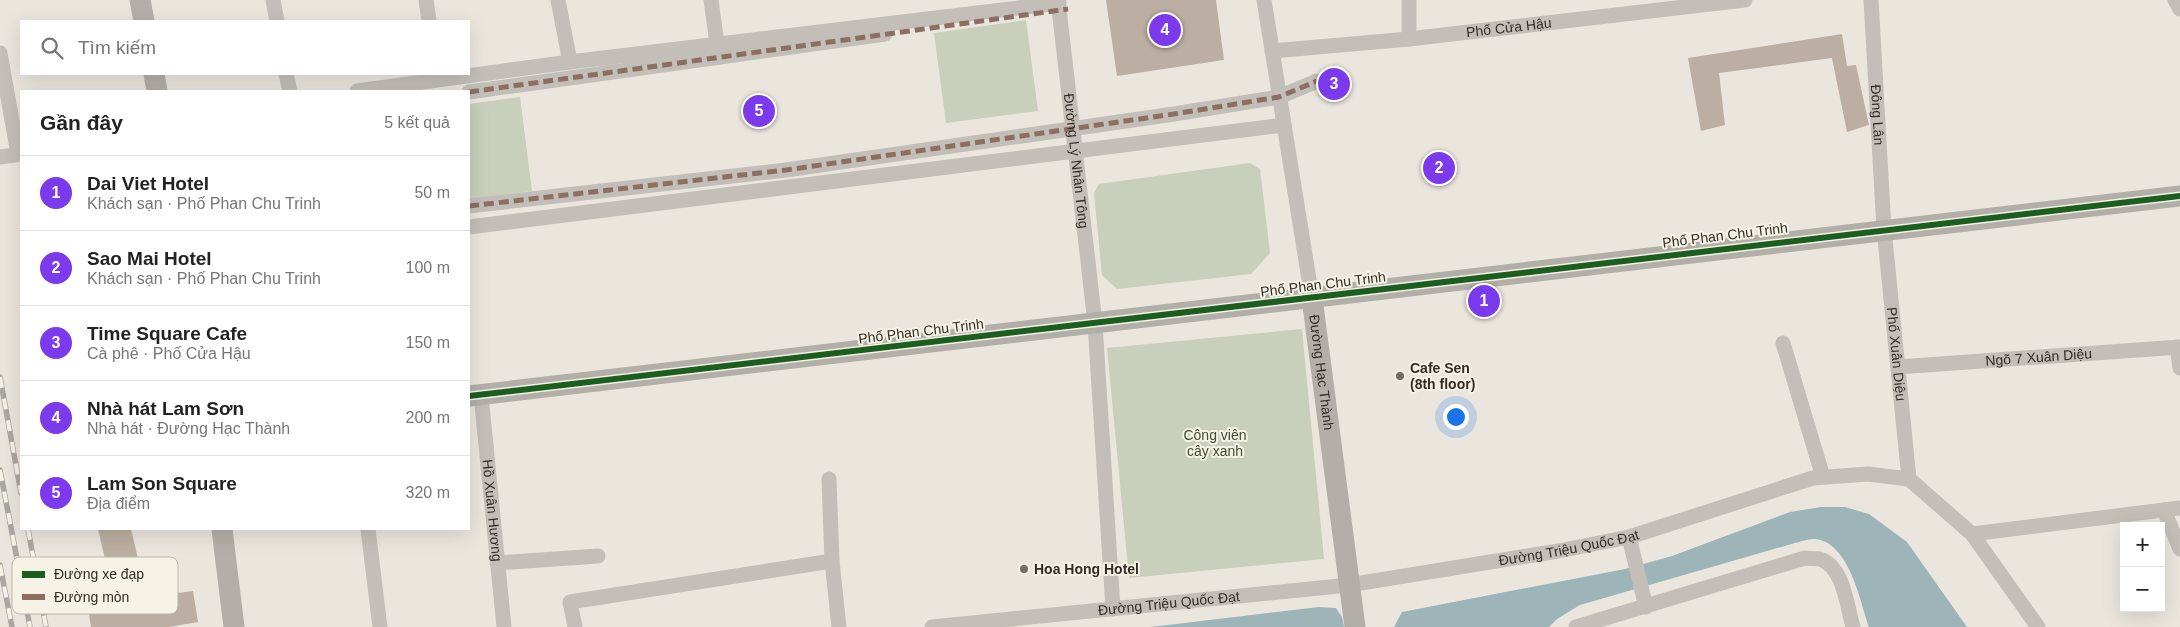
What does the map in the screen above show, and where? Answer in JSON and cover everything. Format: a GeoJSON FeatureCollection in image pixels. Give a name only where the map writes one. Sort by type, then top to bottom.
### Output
{"type":"FeatureCollection","features":[{"type":"Feature","properties":{"kind":"street"},"geometry":{"type":"LineString","coordinates":[[140,0],[144,20]]}},
{"type":"Feature","properties":{"kind":"street"},"geometry":{"type":"LineString","coordinates":[[273,0],[277,20]]}},
{"type":"Feature","properties":{"kind":"street"},"geometry":{"type":"LineString","coordinates":[[426,0],[429,20]]}},
{"type":"Feature","properties":{"kind":"street"},"geometry":{"type":"LineString","coordinates":[[558,0],[570,62]]}},
{"type":"Feature","properties":{"kind":"street"},"geometry":{"type":"LineString","coordinates":[[712,0],[717,44]]}},
{"type":"Feature","properties":{"kind":"street","name":"Đường Hạc Thành"},"geometry":{"type":"LineString","coordinates":[[1264,0],[1312,298],[1355,627]]}},
{"type":"Feature","properties":{"kind":"street"},"geometry":{"type":"LineString","coordinates":[[1409,0],[1409,39]]}},
{"type":"Feature","properties":{"kind":"street","name":"Phố Cửa Hậu"},"geometry":{"type":"LineString","coordinates":[[1272,52],[1409,39],[1745,0]]}},
{"type":"Feature","properties":{"kind":"street","name":"Đông Lân"},"geometry":{"type":"LineString","coordinates":[[1871,0],[1884,229]]}},
{"type":"Feature","properties":{"kind":"street"},"geometry":{"type":"LineString","coordinates":[[2175,0],[2180,9]]}},
{"type":"Feature","properties":{"kind":"street"},"geometry":{"type":"LineString","coordinates":[[470,73],[1061,6]]}},
{"type":"Feature","properties":{"kind":"street"},"geometry":{"type":"LineString","coordinates":[[470,92],[1061,6]]}},
{"type":"Feature","properties":{"kind":"street","name":"Đường Lý Nhân Tông"},"geometry":{"type":"LineString","coordinates":[[1061,6],[1072,128],[1095,323],[1113,609]]}},
{"type":"Feature","properties":{"kind":"street"},"geometry":{"type":"LineString","coordinates":[[0,54],[20,154],[0,157]]}},
{"type":"Feature","properties":{"kind":"street"},"geometry":{"type":"LineString","coordinates":[[154,75],[157,90]]}},
{"type":"Feature","properties":{"kind":"street"},"geometry":{"type":"LineString","coordinates":[[286,75],[290,90]]}},
{"type":"Feature","properties":{"kind":"street"},"geometry":{"type":"LineString","coordinates":[[376,90],[394,89],[439,77],[456,75]]}},
{"type":"Feature","properties":{"kind":"street"},"geometry":{"type":"LineString","coordinates":[[470,206],[786,170],[1174,114],[1279,97],[1317,81]]}},
{"type":"Feature","properties":{"kind":"street"},"geometry":{"type":"LineString","coordinates":[[470,227],[1284,125]]}},
{"type":"Feature","properties":{"kind":"street","name":"Phố Phan Chu Trinh"},"geometry":{"type":"LineString","coordinates":[[475,395],[1312,298],[1884,229],[2180,196]]}},
{"type":"Feature","properties":{"kind":"street","name":"Phố Xuân Diệu"},"geometry":{"type":"LineString","coordinates":[[1884,229],[1909,479]]}},
{"type":"Feature","properties":{"kind":"street"},"geometry":{"type":"LineString","coordinates":[[1783,343],[1823,477]]}},
{"type":"Feature","properties":{"kind":"street"},"geometry":{"type":"LineString","coordinates":[[2178,347],[2180,368]]}},
{"type":"Feature","properties":{"kind":"street","name":"Ngõ 7 Xuân Diệu"},"geometry":{"type":"LineString","coordinates":[[1898,367],[2178,347]]}},
{"type":"Feature","properties":{"kind":"street","name":"Hồ Xuân Hương"},"geometry":{"type":"LineString","coordinates":[[475,395],[504,627]]}},
{"type":"Feature","properties":{"kind":"street","name":"Đường Triệu Quốc Đạt"},"geometry":{"type":"LineString","coordinates":[[932,627],[1348,585],[1558,551],[1629,537],[1813,478],[1868,474],[1909,479]]}},
{"type":"Feature","properties":{"kind":"street"},"geometry":{"type":"LineString","coordinates":[[829,479],[832,561],[839,627]]}},
{"type":"Feature","properties":{"kind":"street"},"geometry":{"type":"LineString","coordinates":[[1909,479],[1972,534],[2038,627]]}},
{"type":"Feature","properties":{"kind":"street"},"geometry":{"type":"LineString","coordinates":[[1972,534],[2180,508]]}},
{"type":"Feature","properties":{"kind":"street"},"geometry":{"type":"LineString","coordinates":[[2164,510],[2180,549]]}},
{"type":"Feature","properties":{"kind":"street"},"geometry":{"type":"LineString","coordinates":[[222,530],[234,627]]}},
{"type":"Feature","properties":{"kind":"street"},"geometry":{"type":"LineString","coordinates":[[368,530],[380,627]]}},
{"type":"Feature","properties":{"kind":"street"},"geometry":{"type":"LineString","coordinates":[[1629,537],[1646,607]]}},
{"type":"Feature","properties":{"kind":"street"},"geometry":{"type":"LineString","coordinates":[[497,563],[598,556]]}},
{"type":"Feature","properties":{"kind":"street"},"geometry":{"type":"LineString","coordinates":[[1576,627],[1805,558],[1820,559],[1833,567],[1841,584],[1853,627]]}},
{"type":"Feature","properties":{"kind":"street"},"geometry":{"type":"LineString","coordinates":[[575,627],[570,602],[832,561]]}},
{"type":"Feature","properties":{"kind":"green space"},"geometry":{"type":"Polygon","coordinates":[[[1026,20],[1038,111],[946,123],[934,33],[1026,20]]]}},
{"type":"Feature","properties":{"kind":"green space"},"geometry":{"type":"Polygon","coordinates":[[[520,97],[532,191],[470,199],[470,104],[520,97]]]}},
{"type":"Feature","properties":{"kind":"green space"},"geometry":{"type":"Polygon","coordinates":[[[1250,163],[1260,169],[1270,253],[1251,274],[1117,289],[1102,275],[1094,193],[1099,184],[1250,163]]]}},
{"type":"Feature","properties":{"kind":"green space","name":"Công viên cây xanh"},"geometry":{"type":"Polygon","coordinates":[[[1302,329],[1324,559],[1129,578],[1107,348],[1302,329]]]}},
{"type":"Feature","properties":{"kind":"water"},"geometry":{"type":"Polygon","coordinates":[[[1821,507],[1845,507],[1869,514],[1907,542],[1967,627],[1869,627],[1857,588],[1844,561],[1836,550],[1826,542],[1814,539],[1580,605],[1557,619],[1549,627],[1394,627],[1402,612],[1625,569],[1672,556],[1790,512],[1821,507]]]}},
{"type":"Feature","properties":{"kind":"water"},"geometry":{"type":"Polygon","coordinates":[[[1319,607],[1336,608],[1342,617],[1344,627],[1151,627],[1319,607]]]}},
{"type":"Feature","properties":{"kind":"building"},"geometry":{"type":"Polygon","coordinates":[[[1106,0],[1216,0],[1224,60],[1117,76],[1106,0]]]}},
{"type":"Feature","properties":{"kind":"building"},"geometry":{"type":"Polygon","coordinates":[[[1842,34],[1847,66],[1856,65],[1869,125],[1847,132],[1832,58],[1719,73],[1725,125],[1701,131],[1688,58],[1842,34]]]}},
{"type":"Feature","properties":{"kind":"building"},"geometry":{"type":"Polygon","coordinates":[[[98,530],[131,530],[138,557],[104,557],[98,530]]]}},
{"type":"Feature","properties":{"kind":"building"},"geometry":{"type":"Polygon","coordinates":[[[193,591],[198,622],[169,627],[91,627],[89,614],[178,614],[178,593],[193,591]]]}},
{"type":"Feature","properties":{"kind":"railway"},"geometry":{"type":"LineString","coordinates":[[0,377],[20,487]]}},
{"type":"Feature","properties":{"kind":"railway"},"geometry":{"type":"LineString","coordinates":[[0,470],[17,557]]}},
{"type":"Feature","properties":{"kind":"railway"},"geometry":{"type":"LineString","coordinates":[[28,530],[33,557]]}},
{"type":"Feature","properties":{"kind":"railway"},"geometry":{"type":"LineString","coordinates":[[0,565],[12,627]]}},
{"type":"Feature","properties":{"kind":"railway"},"geometry":{"type":"LineString","coordinates":[[28,614],[30,627]]}},
{"type":"Feature","properties":{"kind":"railway"},"geometry":{"type":"LineString","coordinates":[[44,614],[46,627]]}},
{"type":"Feature","properties":{"kind":"marked path"},"geometry":{"type":"LineString","coordinates":[[470,92],[1068,9]]}},
{"type":"Feature","properties":{"kind":"marked path"},"geometry":{"type":"LineString","coordinates":[[470,206],[786,170],[1174,114],[1279,97],[1317,81]]}},
{"type":"Feature","properties":{"kind":"cycle path"},"geometry":{"type":"LineString","coordinates":[[470,396],[2180,196]]}},
{"type":"Feature","properties":{"kind":"place","name":"Nhà hát Lam Sơn"},"geometry":{"type":"Point","coordinates":[1165,30]}},
{"type":"Feature","properties":{"kind":"place","name":"Time Square Cafe"},"geometry":{"type":"Point","coordinates":[1334,84]}},
{"type":"Feature","properties":{"kind":"place","name":"Lam Son Square"},"geometry":{"type":"Point","coordinates":[759,111]}},
{"type":"Feature","properties":{"kind":"place","name":"Sao Mai Hotel"},"geometry":{"type":"Point","coordinates":[1439,168]}},
{"type":"Feature","properties":{"kind":"place","name":"Dai Viet Hotel"},"geometry":{"type":"Point","coordinates":[1484,301]}},
{"type":"Feature","properties":{"kind":"place","name":"Cafe Sen (8th floor)"},"geometry":{"type":"Point","coordinates":[1400,376]}},
{"type":"Feature","properties":{"kind":"place","name":"Hoa Hong Hotel"},"geometry":{"type":"Point","coordinates":[1024,569]}}]}
